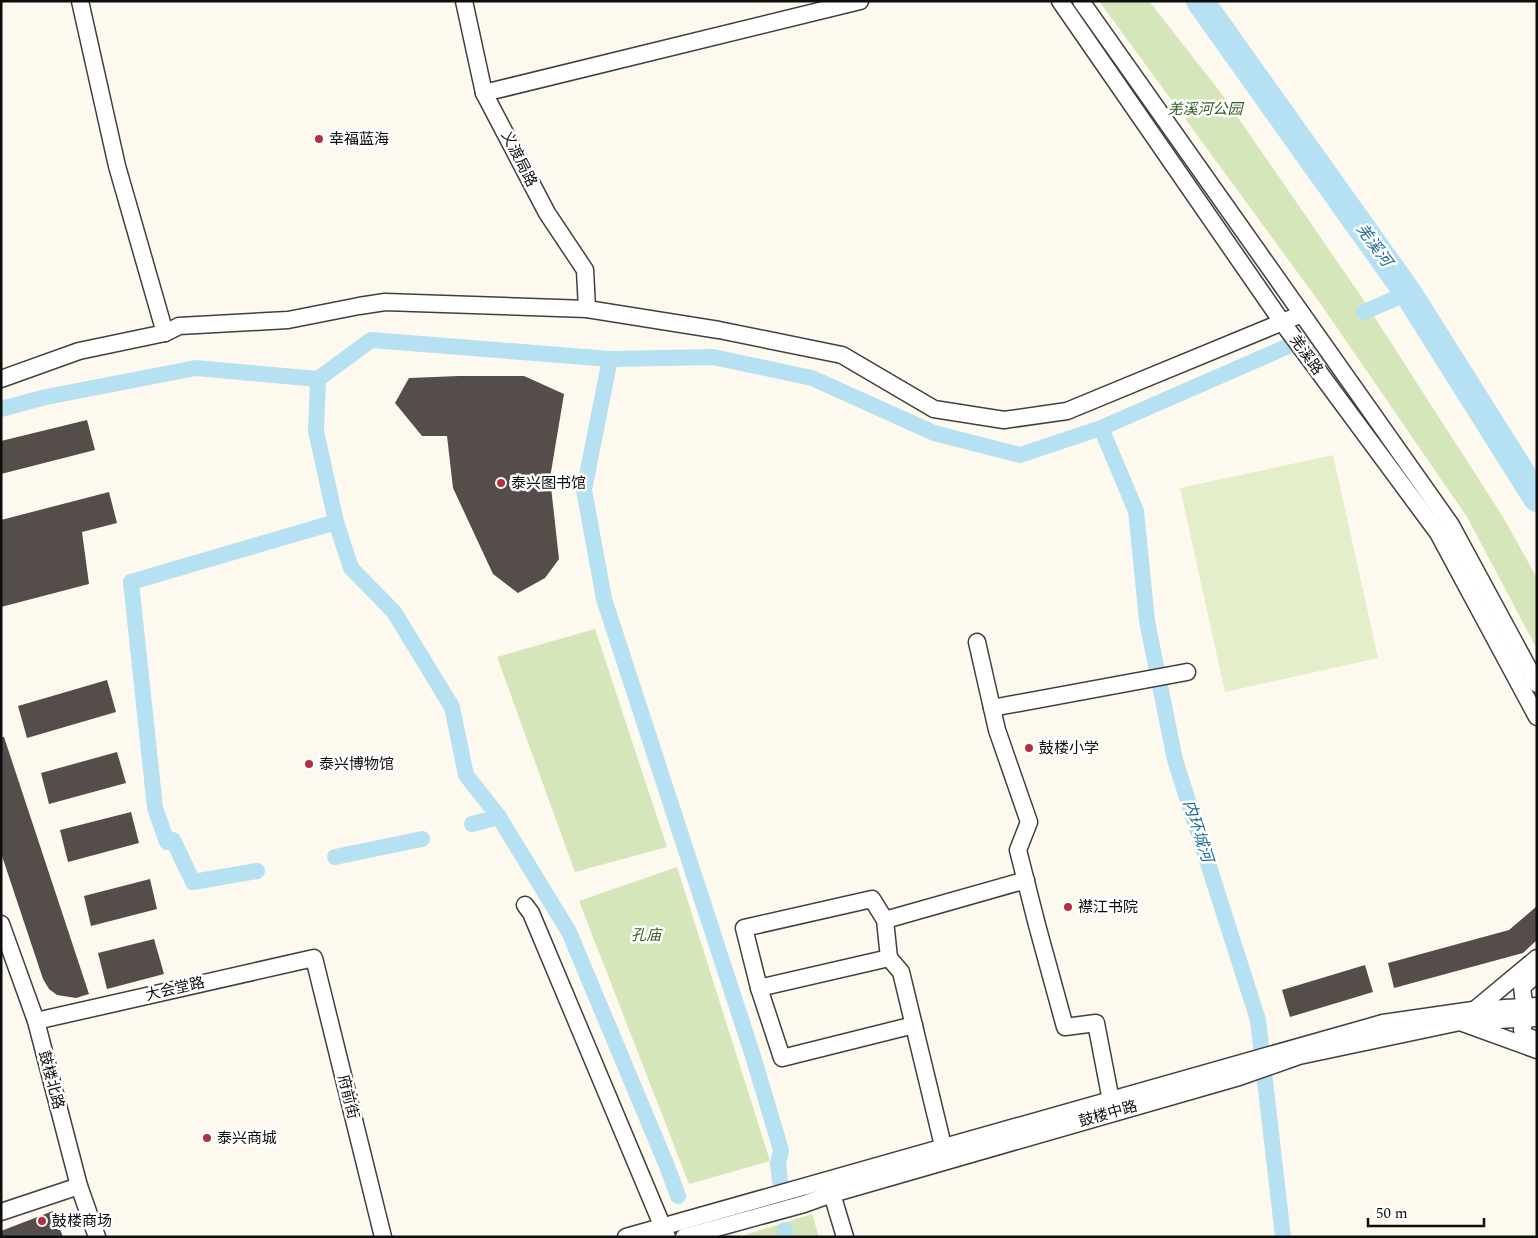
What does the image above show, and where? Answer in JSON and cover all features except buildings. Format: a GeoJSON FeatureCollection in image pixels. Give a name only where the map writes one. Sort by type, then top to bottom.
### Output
{"type":"FeatureCollection","features":[{"type":"Feature","properties":{"kind":"street"},"geometry":{"type":"LineString","coordinates":[[80,1],[118,166],[165,333]]}},
{"type":"Feature","properties":{"kind":"street","name":"义渡局路"},"geometry":{"type":"LineString","coordinates":[[464,1],[484,93],[547,213],[585,270],[587,308]]}},
{"type":"Feature","properties":{"kind":"street"},"geometry":{"type":"LineString","coordinates":[[484,93],[860,1]]}},
{"type":"Feature","properties":{"kind":"street","name":"羌溪路"},"geometry":{"type":"LineString","coordinates":[[1060,1],[1282,322],[1438,533],[1537,717]]}},
{"type":"Feature","properties":{"kind":"street","name":"羌溪路"},"geometry":{"type":"LineString","coordinates":[[1081,1],[1451,525],[1537,684]]}},
{"type":"Feature","properties":{"kind":"street"},"geometry":{"type":"LineString","coordinates":[[1,379],[79,352],[165,333],[179,326],[288,320],[386,302],[587,308],[719,330],[842,355],[934,408],[1004,420],[1067,411],[1302,314]]}},
{"type":"Feature","properties":{"kind":"street"},"geometry":{"type":"LineString","coordinates":[[977,642],[997,730],[1029,822],[1018,850],[1066,1027],[1096,1023],[1113,1107]]}},
{"type":"Feature","properties":{"kind":"street"},"geometry":{"type":"LineString","coordinates":[[992,708],[1187,672]]}},
{"type":"Feature","properties":{"kind":"street"},"geometry":{"type":"LineString","coordinates":[[885,920],[1026,880]]}},
{"type":"Feature","properties":{"kind":"street"},"geometry":{"type":"LineString","coordinates":[[626,1237],[665,1231],[945,1155],[914,1025],[901,972],[889,958],[885,920],[872,899],[744,928],[759,988],[782,1058],[914,1025]]}},
{"type":"Feature","properties":{"kind":"street"},"geometry":{"type":"LineString","coordinates":[[525,905],[531,913],[665,1231]]}},
{"type":"Feature","properties":{"kind":"street","name":"鼓楼北路"},"geometry":{"type":"LineString","coordinates":[[1,924],[36,1021],[79,1186],[97,1237]]}},
{"type":"Feature","properties":{"kind":"street","name":"大会堂路"},"geometry":{"type":"LineString","coordinates":[[36,1021],[314,958]]}},
{"type":"Feature","properties":{"kind":"street","name":"府前街"},"geometry":{"type":"LineString","coordinates":[[314,958],[383,1237]]}},
{"type":"Feature","properties":{"kind":"street"},"geometry":{"type":"LineString","coordinates":[[759,988],[889,958]]}},
{"type":"Feature","properties":{"kind":"street"},"geometry":{"type":"LineString","coordinates":[[1537,958],[1460,1022],[1537,1050]]}},
{"type":"Feature","properties":{"kind":"street"},"geometry":{"type":"LineString","coordinates":[[1537,974],[1522,987],[1531,1012],[1522,1029],[1523,1035],[1537,1040]]}},
{"type":"Feature","properties":{"kind":"street"},"geometry":{"type":"LineString","coordinates":[[1266,1061],[1383,1023],[1473,1010],[1531,1012]]}},
{"type":"Feature","properties":{"kind":"street","name":"鼓楼中路"},"geometry":{"type":"LineString","coordinates":[[684,1237],[804,1204],[945,1155],[1266,1061],[1299,1056],[1460,1022],[1531,1012]]}},
{"type":"Feature","properties":{"kind":"street"},"geometry":{"type":"LineString","coordinates":[[1,1212],[79,1186]]}},
{"type":"Feature","properties":{"kind":"street"},"geometry":{"type":"LineString","coordinates":[[832,1194],[845,1237]]}},
{"type":"Feature","properties":{"kind":"green space","name":"羌溪河公园"},"geometry":{"type":"Polygon","coordinates":[[[1099,1],[1149,1],[1221,93],[1361,296],[1503,517],[1537,578],[1537,649],[1467,517],[1320,303],[1099,1]]]}},
{"type":"Feature","properties":{"kind":"green space"},"geometry":{"type":"Polygon","coordinates":[[[1333,455],[1378,658],[1225,692],[1180,488],[1333,455]]]}},
{"type":"Feature","properties":{"kind":"green space"},"geometry":{"type":"Polygon","coordinates":[[[595,629],[667,847],[575,872],[497,657],[595,629]]]}},
{"type":"Feature","properties":{"kind":"green space","name":"孔庙"},"geometry":{"type":"Polygon","coordinates":[[[677,867],[770,1161],[689,1184],[579,901],[677,867]]]}},
{"type":"Feature","properties":{"kind":"green space"},"geometry":{"type":"Polygon","coordinates":[[[812,1214],[819,1237],[739,1237],[812,1214]]]}},
{"type":"Feature","properties":{"kind":"waterway","name":"羌溪河"},"geometry":{"type":"LineString","coordinates":[[1200,1],[1408,293],[1537,498]]}},
{"type":"Feature","properties":{"kind":"waterway"},"geometry":{"type":"LineString","coordinates":[[1364,312],[1408,293]]}},
{"type":"Feature","properties":{"kind":"waterway"},"geometry":{"type":"LineString","coordinates":[[1,409],[46,397],[196,368],[318,379],[371,340],[610,359],[713,357],[812,378],[934,433],[1020,455],[1101,428],[1293,344]]}},
{"type":"Feature","properties":{"kind":"waterway"},"geometry":{"type":"LineString","coordinates":[[610,359],[584,490],[604,599],[752,1053],[781,1150],[778,1164],[780,1181]]}},
{"type":"Feature","properties":{"kind":"waterway"},"geometry":{"type":"LineString","coordinates":[[257,871],[193,882],[173,840],[167,842],[155,808],[131,582],[336,522],[316,431],[318,379]]}},
{"type":"Feature","properties":{"kind":"waterway","name":"内环城河"},"geometry":{"type":"LineString","coordinates":[[1101,428],[1136,511],[1147,621],[1175,760],[1258,1020],[1283,1237]]}},
{"type":"Feature","properties":{"kind":"waterway"},"geometry":{"type":"LineString","coordinates":[[336,522],[351,568],[394,612],[452,707],[466,775],[499,817],[569,932],[678,1196]]}},
{"type":"Feature","properties":{"kind":"waterway"},"geometry":{"type":"LineString","coordinates":[[472,824],[499,817]]}},
{"type":"Feature","properties":{"kind":"waterway"},"geometry":{"type":"LineString","coordinates":[[335,857],[422,839]]}},
{"type":"Feature","properties":{"kind":"waterway"},"geometry":{"type":"LineString","coordinates":[[785,1230],[786,1237]]}},
{"type":"Feature","properties":{"kind":"place","name":"幸福蓝海"},"geometry":{"type":"Point","coordinates":[319,139]}},
{"type":"Feature","properties":{"kind":"place","name":"泰兴图书馆"},"geometry":{"type":"Point","coordinates":[501,483]}},
{"type":"Feature","properties":{"kind":"place","name":"鼓楼小学"},"geometry":{"type":"Point","coordinates":[1029,748]}},
{"type":"Feature","properties":{"kind":"place","name":"泰兴博物馆"},"geometry":{"type":"Point","coordinates":[309,764]}},
{"type":"Feature","properties":{"kind":"place","name":"襟江书院"},"geometry":{"type":"Point","coordinates":[1068,907]}},
{"type":"Feature","properties":{"kind":"place","name":"泰兴商城"},"geometry":{"type":"Point","coordinates":[207,1138]}},
{"type":"Feature","properties":{"kind":"place","name":"鼓楼商场"},"geometry":{"type":"Point","coordinates":[42,1221]}}]}
